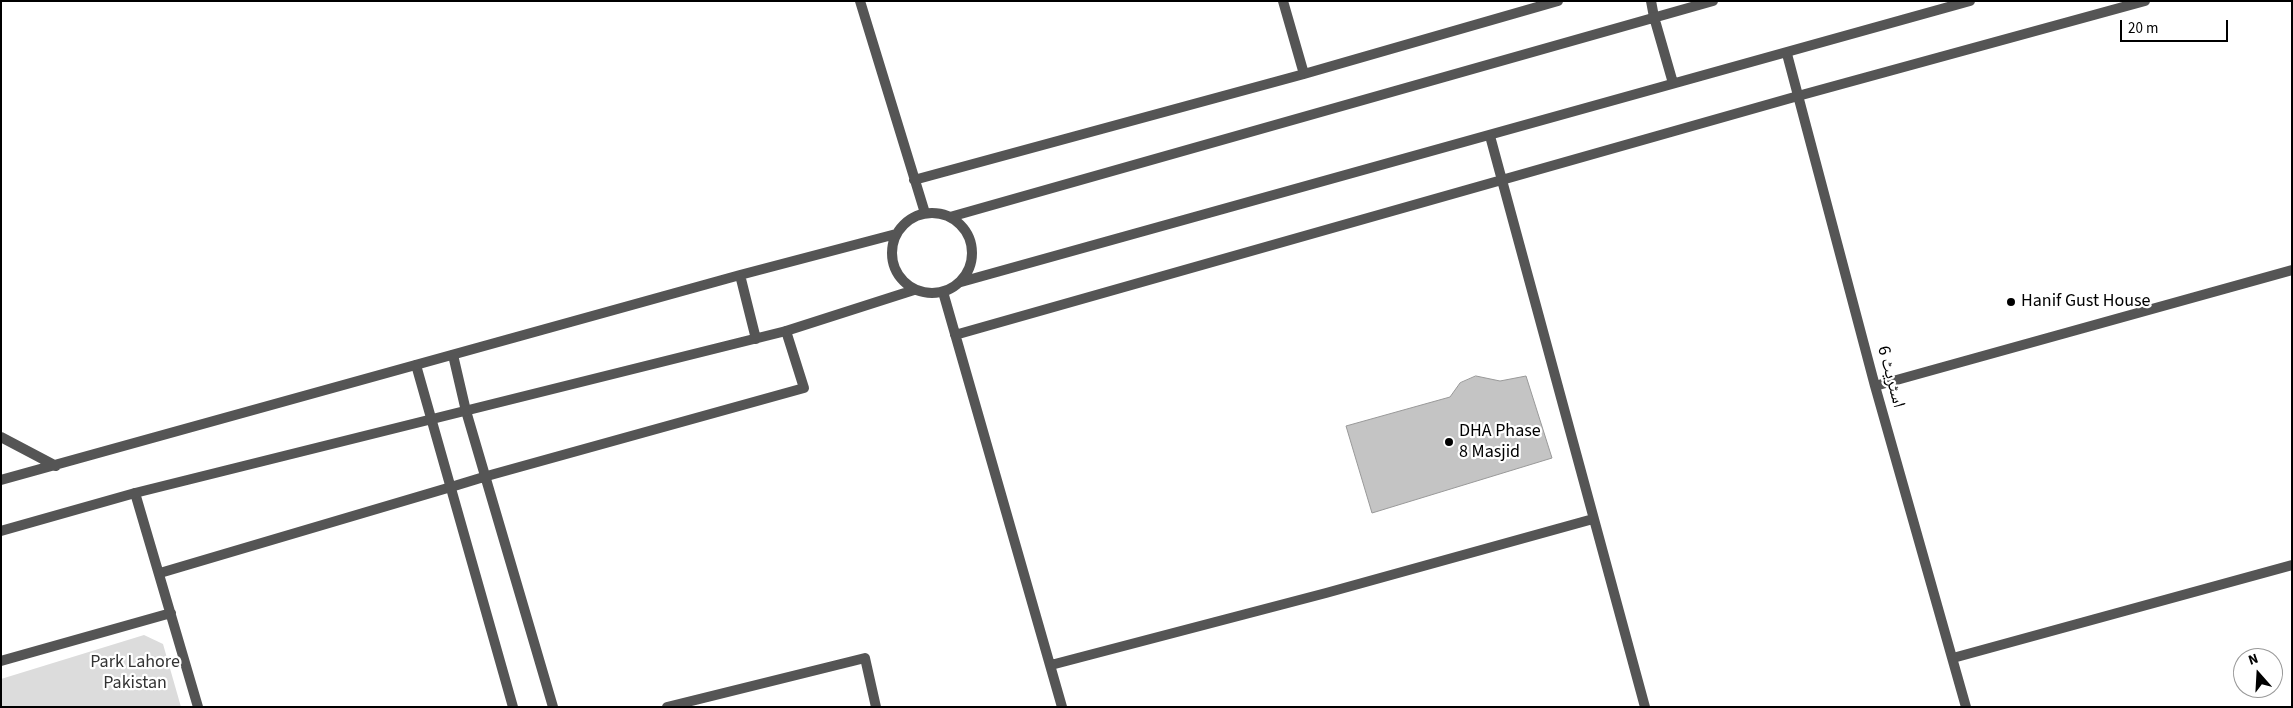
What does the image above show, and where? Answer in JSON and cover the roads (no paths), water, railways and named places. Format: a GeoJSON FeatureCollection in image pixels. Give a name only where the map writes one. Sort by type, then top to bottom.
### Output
{"type":"FeatureCollection","features":[{"type":"Feature","properties":{"kind":"street"},"geometry":{"type":"LineString","coordinates":[[860,1],[925,214]]}},
{"type":"Feature","properties":{"kind":"street"},"geometry":{"type":"LineString","coordinates":[[1283,1],[1304,74]]}},
{"type":"Feature","properties":{"kind":"street"},"geometry":{"type":"LineString","coordinates":[[914,180],[1304,74],[1558,1]]}},
{"type":"Feature","properties":{"kind":"street"},"geometry":{"type":"LineString","coordinates":[[1651,1],[1674,84]]}},
{"type":"Feature","properties":{"kind":"street"},"geometry":{"type":"LineString","coordinates":[[950,216],[1713,1]]}},
{"type":"Feature","properties":{"kind":"street"},"geometry":{"type":"LineString","coordinates":[[961,282],[970,269],[973,254],[970,239],[963,226],[950,216],[933,212],[913,217],[904,224],[896,234],[892,250],[894,266],[901,280],[914,290],[929,294],[943,292],[961,282],[1787,54],[1970,1]]}},
{"type":"Feature","properties":{"kind":"street"},"geometry":{"type":"LineString","coordinates":[[955,335],[1501,179],[2145,1]]}},
{"type":"Feature","properties":{"kind":"street","name":"اسٹریٹ 6"},"geometry":{"type":"LineString","coordinates":[[1787,54],[1875,386],[1966,707]]}},
{"type":"Feature","properties":{"kind":"street"},"geometry":{"type":"LineString","coordinates":[[1490,136],[1645,707]]}},
{"type":"Feature","properties":{"kind":"street"},"geometry":{"type":"LineString","coordinates":[[1,480],[740,275],[896,234]]}},
{"type":"Feature","properties":{"kind":"street"},"geometry":{"type":"LineString","coordinates":[[1875,386],[2292,270]]}},
{"type":"Feature","properties":{"kind":"street"},"geometry":{"type":"LineString","coordinates":[[740,275],[756,339]]}},
{"type":"Feature","properties":{"kind":"street"},"geometry":{"type":"LineString","coordinates":[[1,531],[135,494],[756,339],[914,290]]}},
{"type":"Feature","properties":{"kind":"street"},"geometry":{"type":"LineString","coordinates":[[943,292],[1062,707]]}},
{"type":"Feature","properties":{"kind":"street"},"geometry":{"type":"LineString","coordinates":[[160,573],[487,476],[804,388],[786,331]]}},
{"type":"Feature","properties":{"kind":"street"},"geometry":{"type":"LineString","coordinates":[[452,355],[466,411],[487,476],[553,707]]}},
{"type":"Feature","properties":{"kind":"street"},"geometry":{"type":"LineString","coordinates":[[416,365],[513,707]]}},
{"type":"Feature","properties":{"kind":"street"},"geometry":{"type":"LineString","coordinates":[[1,438],[56,466]]}},
{"type":"Feature","properties":{"kind":"street"},"geometry":{"type":"LineString","coordinates":[[135,494],[160,573],[198,707]]}},
{"type":"Feature","properties":{"kind":"street"},"geometry":{"type":"LineString","coordinates":[[1051,665],[1326,593],[1593,519]]}},
{"type":"Feature","properties":{"kind":"street"},"geometry":{"type":"LineString","coordinates":[[1953,658],[2292,565]]}},
{"type":"Feature","properties":{"kind":"street"},"geometry":{"type":"LineString","coordinates":[[1,661],[171,613]]}},
{"type":"Feature","properties":{"kind":"street"},"geometry":{"type":"LineString","coordinates":[[667,707],[864,658],[876,707]]}},
{"type":"Feature","properties":{"kind":"place","name":"Hanif Gust House"},"geometry":{"type":"Point","coordinates":[2011,302]}},
{"type":"Feature","properties":{"kind":"place","name":"DHA Phase 8 Masjid"},"geometry":{"type":"Point","coordinates":[1449,442]}},
{"type":"Feature","properties":{"kind":"park label","name":"Park Lahore Pakistan"},"geometry":{"type":"Point","coordinates":[135,673]}}]}
